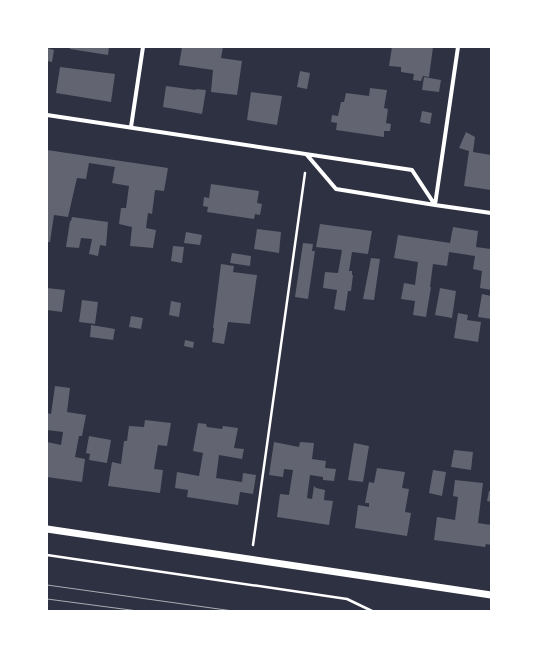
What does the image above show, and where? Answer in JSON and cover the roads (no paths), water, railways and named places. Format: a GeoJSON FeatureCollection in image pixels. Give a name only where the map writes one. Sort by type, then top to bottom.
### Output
{"type":"FeatureCollection","features":[{"type":"Feature","properties":{"kind":"street"},"geometry":{"type":"LineString","coordinates":[[131,127],[143,47]]}},
{"type":"Feature","properties":{"kind":"street"},"geometry":{"type":"LineString","coordinates":[[435,205],[458,47]]}},
{"type":"Feature","properties":{"kind":"street"},"geometry":{"type":"LineString","coordinates":[[47,115],[412,170],[435,205]]}},
{"type":"Feature","properties":{"kind":"street"},"geometry":{"type":"LineString","coordinates":[[307,155],[336,189],[491,213]]}},
{"type":"Feature","properties":{"kind":"street"},"geometry":{"type":"LineString","coordinates":[[47,529],[491,595]]}},
{"type":"Feature","properties":{"kind":"tram line"},"geometry":{"type":"LineString","coordinates":[[47,585],[233,611]]}},
{"type":"Feature","properties":{"kind":"tram line"},"geometry":{"type":"LineString","coordinates":[[47,599],[138,611]]}}]}
